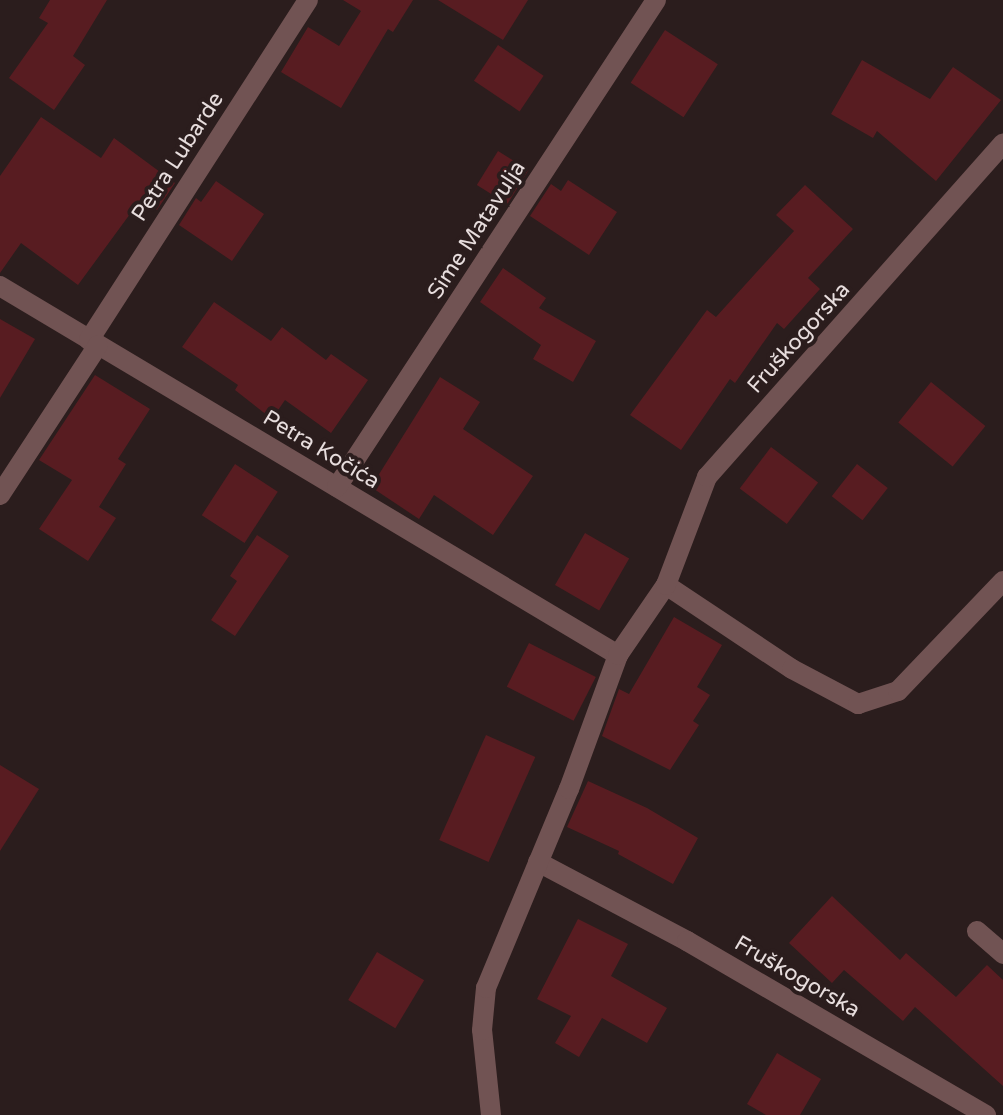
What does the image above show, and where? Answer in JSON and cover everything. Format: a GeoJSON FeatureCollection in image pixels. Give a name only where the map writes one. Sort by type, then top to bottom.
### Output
{"type":"FeatureCollection","features":[{"type":"Feature","properties":{"kind":"street","name":"Petra Lubarde"},"geometry":{"type":"LineString","coordinates":[[0,495],[308,0]]}},
{"type":"Feature","properties":{"kind":"street","name":"Sime Matavulja"},"geometry":{"type":"LineString","coordinates":[[337,487],[656,0]]}},
{"type":"Feature","properties":{"kind":"street","name":"Fruškogorska"},"geometry":{"type":"LineString","coordinates":[[491,1115],[482,1030],[486,988],[618,655],[666,585],[707,477],[1003,144]]}},
{"type":"Feature","properties":{"kind":"street","name":"Petra Kočića"},"geometry":{"type":"LineString","coordinates":[[0,286],[618,655]]}},
{"type":"Feature","properties":{"kind":"street"},"geometry":{"type":"LineString","coordinates":[[666,585],[792,669],[858,704],[898,691],[1003,581]]}},
{"type":"Feature","properties":{"kind":"street","name":"Fruškogorska"},"geometry":{"type":"LineString","coordinates":[[538,862],[687,941],[986,1115]]}},
{"type":"Feature","properties":{"kind":"street"},"geometry":{"type":"LineString","coordinates":[[977,931],[1003,954]]}},
{"type":"Feature","properties":{"kind":"building"},"geometry":{"type":"Polygon","coordinates":[[[50,0],[107,0],[73,56],[85,65],[54,110],[9,78],[48,23],[39,18],[50,0]]]}},
{"type":"Feature","properties":{"kind":"building"},"geometry":{"type":"Polygon","coordinates":[[[343,0],[413,0],[393,32],[388,29],[341,108],[281,72],[308,27],[339,46],[361,11],[343,0]]]}},
{"type":"Feature","properties":{"kind":"building"},"geometry":{"type":"Polygon","coordinates":[[[438,0],[528,0],[503,40],[438,0]]]}},
{"type":"Feature","properties":{"kind":"building"},"geometry":{"type":"Polygon","coordinates":[[[665,30],[718,64],[684,117],[631,83],[665,30]]]}},
{"type":"Feature","properties":{"kind":"building"},"geometry":{"type":"Polygon","coordinates":[[[498,45],[544,76],[520,111],[474,81],[498,45]]]}},
{"type":"Feature","properties":{"kind":"building"},"geometry":{"type":"Polygon","coordinates":[[[862,60],[930,99],[953,67],[1001,100],[936,181],[877,131],[873,138],[831,114],[862,60]]]}},
{"type":"Feature","properties":{"kind":"building"},"geometry":{"type":"Polygon","coordinates":[[[41,117],[101,158],[114,138],[175,183],[157,210],[141,199],[78,285],[21,243],[0,273],[0,176],[41,117]]]}},
{"type":"Feature","properties":{"kind":"building"},"geometry":{"type":"Polygon","coordinates":[[[498,151],[529,170],[507,204],[477,185],[498,151]]]}},
{"type":"Feature","properties":{"kind":"building"},"geometry":{"type":"Polygon","coordinates":[[[568,180],[617,212],[589,255],[530,216],[551,184],[561,191],[568,180]]]}},
{"type":"Feature","properties":{"kind":"building"},"geometry":{"type":"Polygon","coordinates":[[[216,181],[264,214],[232,261],[179,225],[196,198],[201,202],[216,181]]]}},
{"type":"Feature","properties":{"kind":"building"},"geometry":{"type":"Polygon","coordinates":[[[805,185],[853,229],[808,278],[820,289],[784,329],[777,323],[735,383],[730,379],[681,450],[630,415],[707,310],[716,317],[794,231],[776,215],[805,185]]]}},
{"type":"Feature","properties":{"kind":"building"},"geometry":{"type":"Polygon","coordinates":[[[503,268],[546,298],[539,308],[596,341],[573,382],[533,359],[541,345],[480,302],[503,268]]]}},
{"type":"Feature","properties":{"kind":"building"},"geometry":{"type":"Polygon","coordinates":[[[214,302],[271,341],[282,327],[326,360],[331,354],[368,380],[331,433],[285,400],[272,419],[235,390],[238,385],[182,347],[214,302]]]}},
{"type":"Feature","properties":{"kind":"building"},"geometry":{"type":"Polygon","coordinates":[[[0,319],[35,339],[0,398],[0,319]]]}},
{"type":"Feature","properties":{"kind":"building"},"geometry":{"type":"Polygon","coordinates":[[[95,375],[150,409],[118,459],[126,464],[99,507],[116,518],[88,561],[39,529],[72,480],[39,460],[95,375]]]}},
{"type":"Feature","properties":{"kind":"building"},"geometry":{"type":"Polygon","coordinates":[[[440,377],[480,402],[463,429],[533,476],[493,535],[434,495],[419,519],[371,487],[440,377]]]}},
{"type":"Feature","properties":{"kind":"building"},"geometry":{"type":"Polygon","coordinates":[[[931,382],[985,426],[953,466],[898,422],[931,382]]]}},
{"type":"Feature","properties":{"kind":"building"},"geometry":{"type":"Polygon","coordinates":[[[771,447],[818,483],[787,524],[740,489],[771,447]]]}},
{"type":"Feature","properties":{"kind":"building"},"geometry":{"type":"Polygon","coordinates":[[[235,464],[278,492],[245,543],[202,515],[235,464]]]}},
{"type":"Feature","properties":{"kind":"building"},"geometry":{"type":"Polygon","coordinates":[[[857,464],[888,488],[862,520],[832,496],[857,464]]]}},
{"type":"Feature","properties":{"kind":"building"},"geometry":{"type":"Polygon","coordinates":[[[585,533],[629,558],[599,610],[555,585],[585,533]]]}},
{"type":"Feature","properties":{"kind":"building"},"geometry":{"type":"Polygon","coordinates":[[[257,535],[289,556],[235,636],[211,620],[237,581],[230,576],[257,535]]]}},
{"type":"Feature","properties":{"kind":"building"},"geometry":{"type":"Polygon","coordinates":[[[674,617],[722,645],[697,687],[710,695],[693,721],[699,725],[670,770],[602,736],[619,689],[629,694],[674,617]]]}},
{"type":"Feature","properties":{"kind":"building"},"geometry":{"type":"Polygon","coordinates":[[[529,643],[596,677],[574,721],[507,687],[529,643]]]}},
{"type":"Feature","properties":{"kind":"building"},"geometry":{"type":"Polygon","coordinates":[[[486,735],[535,757],[489,862],[439,840],[486,735]]]}},
{"type":"Feature","properties":{"kind":"building"},"geometry":{"type":"Polygon","coordinates":[[[0,765],[39,789],[0,851],[0,765]]]}},
{"type":"Feature","properties":{"kind":"building"},"geometry":{"type":"Polygon","coordinates":[[[588,781],[647,808],[698,838],[673,884],[618,854],[619,851],[567,827],[588,781]]]}},
{"type":"Feature","properties":{"kind":"building"},"geometry":{"type":"Polygon","coordinates":[[[832,896],[900,960],[906,953],[956,997],[987,965],[1003,980],[1003,1086],[915,1007],[903,1021],[844,970],[832,983],[789,943],[832,896]]]}},
{"type":"Feature","properties":{"kind":"building"},"geometry":{"type":"Polygon","coordinates":[[[578,919],[628,944],[611,976],[667,1008],[647,1043],[602,1018],[579,1057],[555,1043],[571,1016],[537,999],[578,919]]]}},
{"type":"Feature","properties":{"kind":"building"},"geometry":{"type":"Polygon","coordinates":[[[377,952],[424,980],[395,1028],[348,1000],[377,952]]]}},
{"type":"Feature","properties":{"kind":"building"},"geometry":{"type":"Polygon","coordinates":[[[777,1053],[821,1079],[800,1115],[766,1115],[747,1104],[777,1053]]]}}]}
